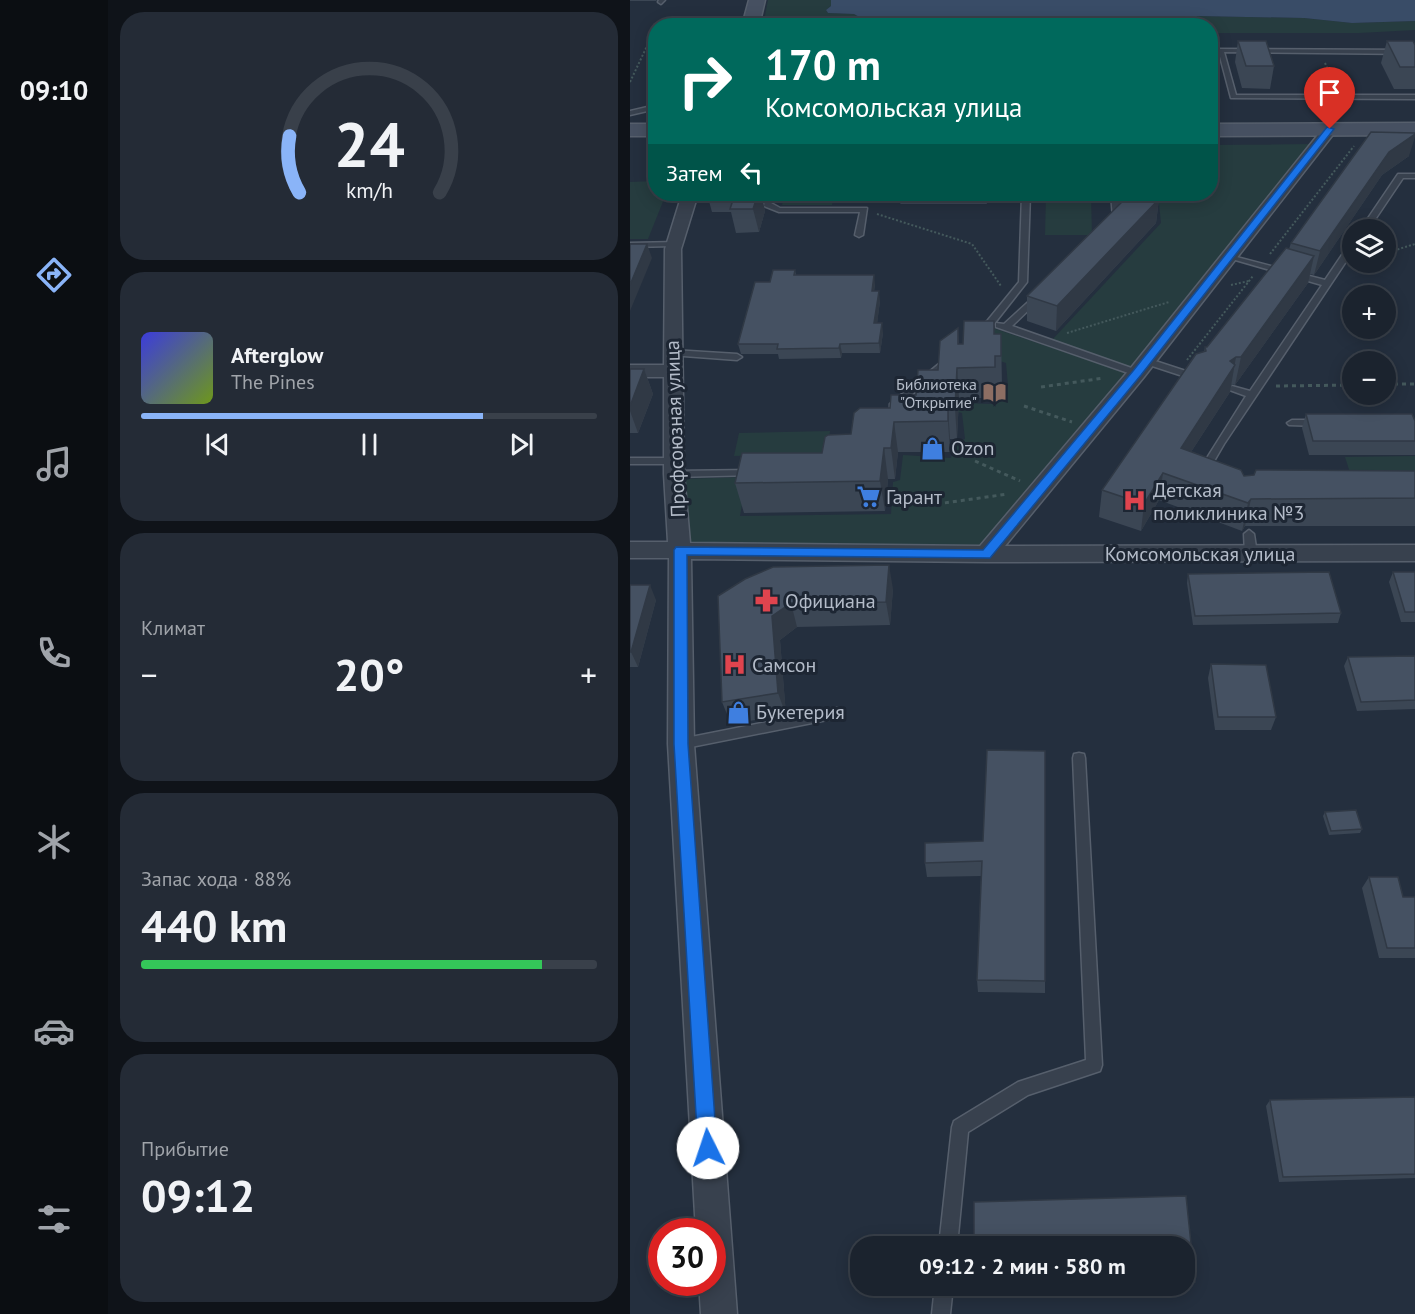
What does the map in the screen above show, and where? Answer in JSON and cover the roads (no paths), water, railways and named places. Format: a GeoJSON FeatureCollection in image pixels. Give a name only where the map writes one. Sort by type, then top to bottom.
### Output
{"type":"FeatureCollection","features":[{"type":"Feature","properties":{"kind":"main road"},"geometry":{"type":"LineString","coordinates":[[752,18],[757,0]]}},
{"type":"Feature","properties":{"kind":"main road"},"geometry":{"type":"LineString","coordinates":[[1218,130],[1415,129]]}},
{"type":"Feature","properties":{"kind":"main road"},"geometry":{"type":"LineString","coordinates":[[630,130],[648,130]]}},
{"type":"Feature","properties":{"kind":"street"},"geometry":{"type":"LineString","coordinates":[[986,554],[1141,367],[1330,129]]}},
{"type":"Feature","properties":{"kind":"street","name":"Профсоюзная улица"},"geometry":{"type":"LineString","coordinates":[[688,201],[674,244],[669,362],[680,550],[681,744],[718,1314]]}},
{"type":"Feature","properties":{"kind":"street"},"geometry":{"type":"LineString","coordinates":[[630,371],[669,362]]}},
{"type":"Feature","properties":{"kind":"street","name":"Комсомольская улица"},"geometry":{"type":"LineString","coordinates":[[630,550],[986,554],[1250,544],[1415,553]]}},
{"type":"Feature","properties":{"kind":"lane"},"geometry":{"type":"LineString","coordinates":[[1415,52],[1220,50],[1233,97],[1415,97]]}},
{"type":"Feature","properties":{"kind":"lane"},"geometry":{"type":"LineString","coordinates":[[630,113],[648,109]]}},
{"type":"Feature","properties":{"kind":"lane"},"geometry":{"type":"LineString","coordinates":[[1372,219],[1401,176],[1415,176]]}},
{"type":"Feature","properties":{"kind":"lane"},"geometry":{"type":"LineString","coordinates":[[768,201],[767,204],[779,210],[864,210],[859,235]]}},
{"type":"Feature","properties":{"kind":"lane"},"geometry":{"type":"LineString","coordinates":[[973,337],[991,322],[1023,282],[1026,201]]}},
{"type":"Feature","properties":{"kind":"lane"},"geometry":{"type":"LineString","coordinates":[[1108,227],[1117,218],[1115,201]]}},
{"type":"Feature","properties":{"kind":"lane"},"geometry":{"type":"LineString","coordinates":[[630,245],[674,244]]}},
{"type":"Feature","properties":{"kind":"lane"},"geometry":{"type":"LineString","coordinates":[[1229,256],[1326,284]]}},
{"type":"Feature","properties":{"kind":"lane"},"geometry":{"type":"LineString","coordinates":[[1213,473],[1205,470],[1254,391],[1342,261]]}},
{"type":"Feature","properties":{"kind":"lane"},"geometry":{"type":"LineString","coordinates":[[1006,327],[1040,294]]}},
{"type":"Feature","properties":{"kind":"lane"},"geometry":{"type":"LineString","coordinates":[[991,322],[1043,340],[1141,367],[1195,377]]}},
{"type":"Feature","properties":{"kind":"lane"},"geometry":{"type":"LineString","coordinates":[[886,412],[956,352]]}},
{"type":"Feature","properties":{"kind":"lane"},"geometry":{"type":"LineString","coordinates":[[669,362],[737,357]]}},
{"type":"Feature","properties":{"kind":"lane"},"geometry":{"type":"LineString","coordinates":[[1232,389],[1254,391]]}},
{"type":"Feature","properties":{"kind":"lane"},"geometry":{"type":"LineString","coordinates":[[1292,423],[1325,423]]}},
{"type":"Feature","properties":{"kind":"lane"},"geometry":{"type":"LineString","coordinates":[[630,461],[674,468],[761,473]]}},
{"type":"Feature","properties":{"kind":"lane"},"geometry":{"type":"LineString","coordinates":[[681,744],[837,713]]}},
{"type":"Feature","properties":{"kind":"lane"},"geometry":{"type":"LineString","coordinates":[[949,1236],[960,1127],[1024,1088],[1094,1065],[1079,758]]}},
{"type":"Feature","properties":{"kind":"lane"},"geometry":{"type":"LineString","coordinates":[[941,1314],[943,1296]]}},
{"type":"Feature","properties":{"kind":"water"},"geometry":{"type":"Polygon","coordinates":[[[831,0],[1415,0],[1415,21],[1352,23],[1304,18],[1197,16],[1195,18],[861,18],[854,14],[828,13],[826,10],[831,6],[831,0]]]}},
{"type":"Feature","properties":{"kind":"place","name":"Библиотека \"Открытие\""},"geometry":{"type":"Point","coordinates":[995,393]}},
{"type":"Feature","properties":{"kind":"place","name":"Ozon"},"geometry":{"type":"Point","coordinates":[933,448]}},
{"type":"Feature","properties":{"kind":"place","name":"Гарант"},"geometry":{"type":"Point","coordinates":[868,497]}},
{"type":"Feature","properties":{"kind":"place","name":"Детская поликлиника №3"},"geometry":{"type":"Point","coordinates":[1135,501]}},
{"type":"Feature","properties":{"kind":"place","name":"Официана"},"geometry":{"type":"Point","coordinates":[767,601]}},
{"type":"Feature","properties":{"kind":"place","name":"Самсон"},"geometry":{"type":"Point","coordinates":[734,665]}},
{"type":"Feature","properties":{"kind":"place","name":"Букетерия"},"geometry":{"type":"Point","coordinates":[738,712]}}]}
